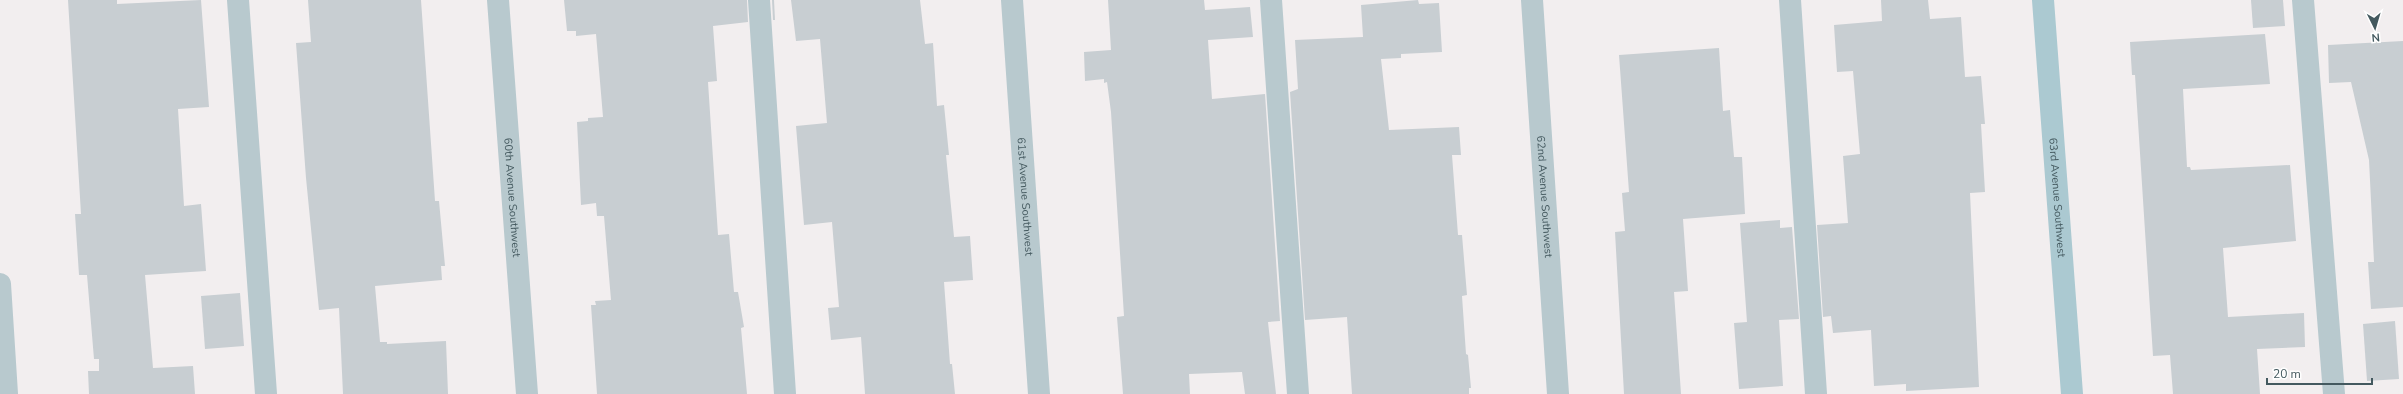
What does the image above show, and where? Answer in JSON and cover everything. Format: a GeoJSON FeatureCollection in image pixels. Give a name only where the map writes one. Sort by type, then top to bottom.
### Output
{"type":"FeatureCollection","features":[{"type":"Feature","properties":{"kind":"main road","name":"63rd Avenue Southwest"},"geometry":{"type":"LineString","coordinates":[[2043,0],[2072,394]]}},
{"type":"Feature","properties":{"kind":"street"},"geometry":{"type":"LineString","coordinates":[[238,0],[266,394]]}},
{"type":"Feature","properties":{"kind":"street","name":"60th Avenue Southwest"},"geometry":{"type":"LineString","coordinates":[[498,0],[527,394]]}},
{"type":"Feature","properties":{"kind":"street"},"geometry":{"type":"LineString","coordinates":[[759,0],[785,394]]}},
{"type":"Feature","properties":{"kind":"street","name":"61st Avenue Southwest"},"geometry":{"type":"LineString","coordinates":[[1012,0],[1039,394]]}},
{"type":"Feature","properties":{"kind":"street"},"geometry":{"type":"LineString","coordinates":[[1271,0],[1298,394]]}},
{"type":"Feature","properties":{"kind":"street","name":"62nd Avenue Southwest"},"geometry":{"type":"LineString","coordinates":[[1532,0],[1558,394]]}},
{"type":"Feature","properties":{"kind":"street"},"geometry":{"type":"LineString","coordinates":[[1790,0],[1816,394]]}},
{"type":"Feature","properties":{"kind":"street"},"geometry":{"type":"LineString","coordinates":[[2303,0],[2334,394]]}},
{"type":"Feature","properties":{"kind":"street"},"geometry":{"type":"LineString","coordinates":[[0,284],[7,394]]}},
{"type":"Feature","properties":{"kind":"building"},"geometry":{"type":"Polygon","coordinates":[[[68,0],[117,0],[117,4],[201,0],[209,107],[178,109],[184,206],[201,204],[206,271],[145,275],[153,368],[193,366],[195,394],[89,394],[88,371],[99,371],[99,359],[94,359],[87,275],[79,275],[75,214],[81,214],[68,0]]]}},
{"type":"Feature","properties":{"kind":"building"},"geometry":{"type":"Polygon","coordinates":[[[308,0],[421,0],[435,201],[439,201],[445,266],[441,266],[442,280],[375,286],[380,342],[387,342],[387,344],[446,341],[448,394],[343,394],[339,308],[319,310],[306,178],[296,43],[311,42],[308,0]]]}},
{"type":"Feature","properties":{"kind":"building"},"geometry":{"type":"Polygon","coordinates":[[[564,0],[747,0],[748,22],[713,26],[717,81],[708,82],[718,235],[729,234],[734,292],[738,292],[744,327],[741,328],[747,394],[597,394],[591,305],[596,305],[595,301],[611,300],[604,216],[597,216],[596,203],[581,205],[577,122],[588,121],[588,118],[603,117],[596,34],[576,36],[576,31],[567,31],[564,0]]]}},
{"type":"Feature","properties":{"kind":"building"},"geometry":{"type":"Polygon","coordinates":[[[772,0],[774,0],[775,20],[773,20],[772,0]]]}},
{"type":"Feature","properties":{"kind":"building"},"geometry":{"type":"Polygon","coordinates":[[[791,0],[920,0],[925,44],[933,43],[937,106],[944,105],[949,155],[946,155],[954,237],[970,236],[973,280],[944,282],[950,364],[952,364],[955,394],[865,394],[861,337],[831,340],[828,308],[839,307],[832,222],[804,225],[796,126],[827,123],[820,39],[796,41],[791,0]]]}},
{"type":"Feature","properties":{"kind":"building"},"geometry":{"type":"Polygon","coordinates":[[[1108,0],[1204,0],[1205,10],[1250,7],[1253,37],[1208,40],[1212,99],[1265,94],[1280,321],[1268,322],[1276,394],[1245,394],[1242,372],[1189,374],[1190,394],[1123,394],[1117,317],[1124,316],[1111,112],[1107,82],[1104,83],[1104,79],[1085,81],[1084,52],[1111,50],[1108,0]]]}},
{"type":"Feature","properties":{"kind":"building"},"geometry":{"type":"Polygon","coordinates":[[[1418,0],[1419,4],[1439,3],[1442,52],[1401,54],[1401,58],[1381,59],[1389,130],[1459,127],[1461,155],[1452,155],[1458,235],[1462,235],[1467,295],[1462,296],[1466,354],[1468,355],[1471,388],[1469,388],[1469,394],[1352,394],[1347,317],[1305,320],[1290,92],[1298,89],[1295,40],[1363,37],[1361,5],[1418,0]]]}},
{"type":"Feature","properties":{"kind":"building"},"geometry":{"type":"Polygon","coordinates":[[[1881,0],[1928,0],[1930,19],[1961,17],[1965,77],[1981,76],[1985,124],[1981,124],[1985,192],[1970,193],[1979,387],[1906,391],[1906,384],[1874,386],[1871,330],[1833,333],[1831,316],[1823,317],[1817,225],[1848,223],[1843,156],[1860,154],[1853,71],[1837,72],[1834,25],[1882,21],[1881,0]]]}},
{"type":"Feature","properties":{"kind":"building"},"geometry":{"type":"Polygon","coordinates":[[[2251,0],[2283,0],[2285,26],[2253,28],[2251,0]]]}},
{"type":"Feature","properties":{"kind":"building"},"geometry":{"type":"Polygon","coordinates":[[[2265,34],[2270,84],[2183,89],[2187,167],[2190,167],[2191,170],[2290,165],[2296,241],[2223,248],[2228,317],[2304,313],[2305,347],[2257,349],[2260,394],[2173,394],[2170,355],[2153,356],[2135,75],[2132,75],[2130,42],[2265,34]]]}},
{"type":"Feature","properties":{"kind":"building"},"geometry":{"type":"Polygon","coordinates":[[[2403,41],[2403,307],[2371,309],[2368,262],[2374,262],[2369,160],[2351,82],[2329,83],[2328,45],[2403,41]]]}},
{"type":"Feature","properties":{"kind":"building"},"geometry":{"type":"Polygon","coordinates":[[[1719,48],[1723,111],[1730,110],[1734,157],[1742,157],[1745,214],[1683,219],[1688,291],[1674,292],[1681,394],[1624,394],[1615,232],[1625,231],[1622,193],[1629,192],[1619,55],[1719,48]]]}},
{"type":"Feature","properties":{"kind":"building"},"geometry":{"type":"Polygon","coordinates":[[[1780,220],[1780,228],[1792,227],[1799,319],[1779,320],[1783,386],[1739,389],[1734,323],[1747,322],[1740,223],[1780,220]]]}},
{"type":"Feature","properties":{"kind":"building"},"geometry":{"type":"Polygon","coordinates":[[[240,293],[244,346],[205,349],[201,296],[240,293]]]}},
{"type":"Feature","properties":{"kind":"building"},"geometry":{"type":"Polygon","coordinates":[[[2395,321],[2399,379],[2367,381],[2363,324],[2395,321]]]}}]}
